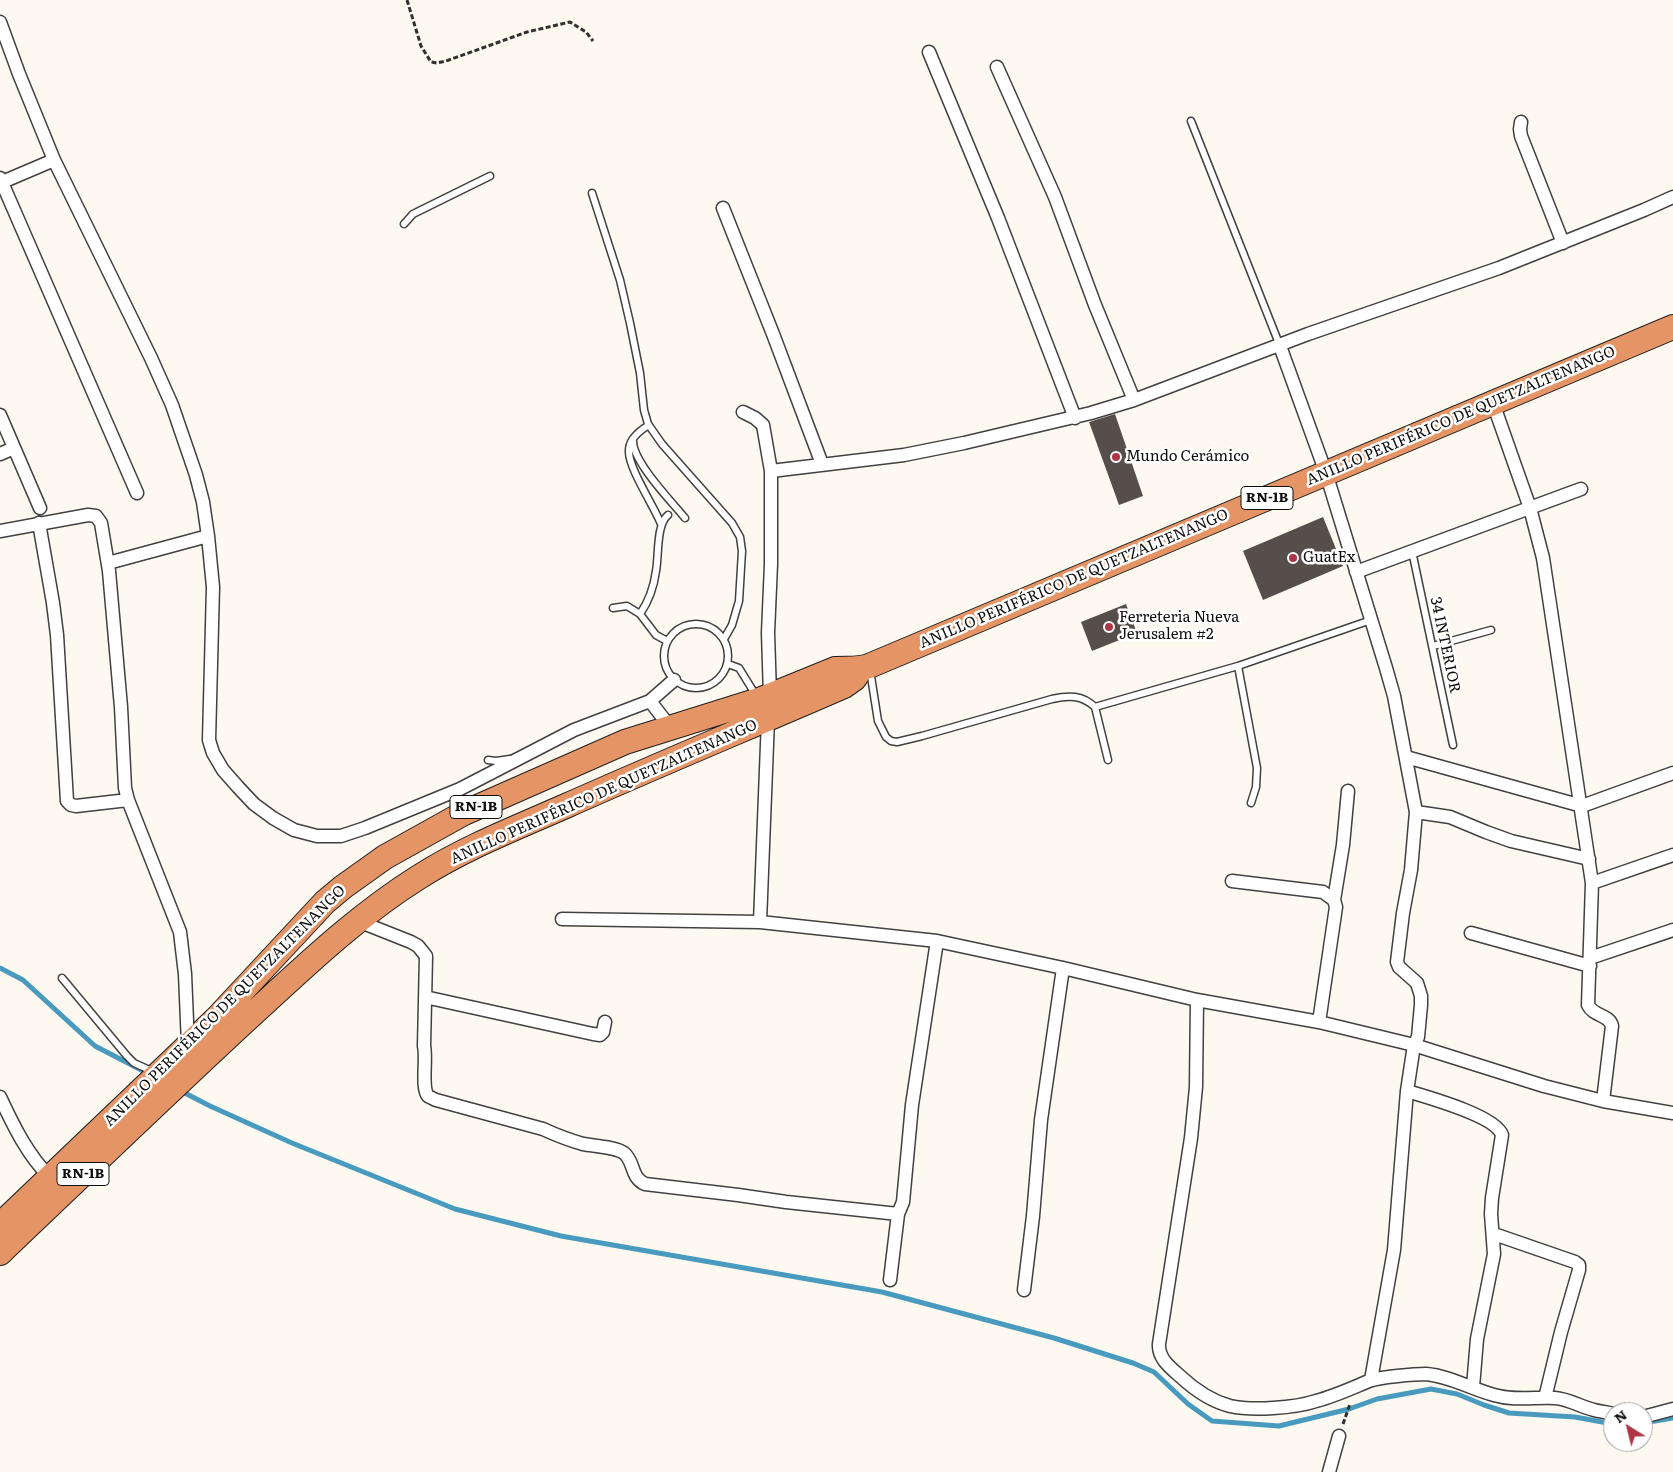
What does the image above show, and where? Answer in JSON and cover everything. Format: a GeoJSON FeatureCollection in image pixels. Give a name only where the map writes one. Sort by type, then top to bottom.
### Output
{"type":"FeatureCollection","features":[{"type":"Feature","properties":{"kind":"highway","name":"ANILLO PERIFÉRICO DE QUETZALTENANGO"},"geometry":{"type":"LineString","coordinates":[[0,1225],[50,1177],[159,1081],[186,1076],[324,949],[358,921],[420,876],[457,856],[633,776],[835,669],[865,667],[1673,327]]}},
{"type":"Feature","properties":{"kind":"highway","name":"ANILLO PERIFÉRICO DE QUETZALTENANGO"},"geometry":{"type":"LineString","coordinates":[[0,1253],[159,1081],[188,1045],[231,1004],[325,902],[355,878],[385,857],[464,813],[593,754],[670,727],[765,705]]}},
{"type":"Feature","properties":{"kind":"street"},"geometry":{"type":"LineString","coordinates":[[0,22],[54,160],[172,405],[196,474],[203,502],[213,587],[209,740],[213,753],[223,770],[254,804],[294,830],[317,836],[341,836],[366,828],[460,789],[574,730],[650,700],[674,680]]}},
{"type":"Feature","properties":{"kind":"street"},"geometry":{"type":"LineString","coordinates":[[929,52],[998,218],[1075,418]]}},
{"type":"Feature","properties":{"kind":"street"},"geometry":{"type":"LineString","coordinates":[[997,67],[1055,196],[1095,305],[1134,400]]}},
{"type":"Feature","properties":{"kind":"street"},"geometry":{"type":"LineString","coordinates":[[1521,122],[1521,136],[1563,243]]}},
{"type":"Feature","properties":{"kind":"street"},"geometry":{"type":"LineString","coordinates":[[54,160],[1,181],[137,493]]}},
{"type":"Feature","properties":{"kind":"street"},"geometry":{"type":"LineString","coordinates":[[770,471],[904,455],[1075,418],[1134,400],[1499,268],[1673,197]]}},
{"type":"Feature","properties":{"kind":"street"},"geometry":{"type":"LineString","coordinates":[[723,208],[822,464]]}},
{"type":"Feature","properties":{"kind":"street"},"geometry":{"type":"LineString","coordinates":[[1280,346],[1326,473],[1394,696],[1416,812],[1411,870],[1397,960],[1399,967],[1417,983],[1421,996],[1418,1037],[1414,1045],[1408,1091],[1394,1250],[1371,1380]]}},
{"type":"Feature","properties":{"kind":"street"},"geometry":{"type":"LineString","coordinates":[[1493,403],[1530,508],[1543,558],[1582,806],[1592,883],[1588,1005],[1594,1013],[1607,1018],[1612,1026],[1603,1101]]}},
{"type":"Feature","properties":{"kind":"street"},"geometry":{"type":"LineString","coordinates":[[743,412],[755,418],[762,425],[770,471],[771,564],[765,705],[760,922]]}},
{"type":"Feature","properties":{"kind":"street"},"geometry":{"type":"LineString","coordinates":[[0,415],[40,508]]}},
{"type":"Feature","properties":{"kind":"street"},"geometry":{"type":"LineString","coordinates":[[0,454],[14,448]]}},
{"type":"Feature","properties":{"kind":"street"},"geometry":{"type":"LineString","coordinates":[[1356,572],[1581,488]]}},
{"type":"Feature","properties":{"kind":"street"},"geometry":{"type":"LineString","coordinates":[[0,531],[88,514],[96,516],[101,523],[108,563],[121,708],[124,778],[128,800],[180,932],[185,974],[188,1045]]}},
{"type":"Feature","properties":{"kind":"street"},"geometry":{"type":"LineString","coordinates":[[39,524],[57,635],[67,801],[70,805],[76,806],[128,800]]}},
{"type":"Feature","properties":{"kind":"street"},"geometry":{"type":"LineString","coordinates":[[108,563],[208,536]]}},
{"type":"Feature","properties":{"kind":"street"},"geometry":{"type":"LineString","coordinates":[[650,700],[670,727]]}},
{"type":"Feature","properties":{"kind":"street"},"geometry":{"type":"LineString","coordinates":[[1406,756],[1582,806],[1673,773]]}},
{"type":"Feature","properties":{"kind":"street"},"geometry":{"type":"LineString","coordinates":[[1319,1022],[1336,907],[1334,900],[1343,845],[1348,791]]}},
{"type":"Feature","properties":{"kind":"street"},"geometry":{"type":"LineString","coordinates":[[1416,812],[1450,817],[1511,840],[1589,859]]}},
{"type":"Feature","properties":{"kind":"street"},"geometry":{"type":"LineString","coordinates":[[1592,883],[1673,855]]}},
{"type":"Feature","properties":{"kind":"street"},"geometry":{"type":"LineString","coordinates":[[1232,880],[1323,892],[1334,900]]}},
{"type":"Feature","properties":{"kind":"street"},"geometry":{"type":"LineString","coordinates":[[562,919],[760,922],[937,941],[1063,968],[1197,1000],[1319,1022],[1414,1045],[1544,1086],[1603,1101],[1673,1113]]}},
{"type":"Feature","properties":{"kind":"street"},"geometry":{"type":"LineString","coordinates":[[358,921],[411,942],[423,951],[426,956],[424,1046],[426,1059],[425,1088],[428,1096],[436,1100],[543,1129],[582,1144],[621,1152],[627,1157],[637,1179],[646,1184],[898,1214]]}},
{"type":"Feature","properties":{"kind":"street"},"geometry":{"type":"LineString","coordinates":[[1471,933],[1590,962],[1673,930]]}},
{"type":"Feature","properties":{"kind":"street"},"geometry":{"type":"LineString","coordinates":[[890,1280],[898,1214],[903,1202],[912,1105],[937,941]]}},
{"type":"Feature","properties":{"kind":"street"},"geometry":{"type":"LineString","coordinates":[[1024,1290],[1033,1216],[1041,1120],[1063,968]]}},
{"type":"Feature","properties":{"kind":"street"},"geometry":{"type":"LineString","coordinates":[[425,998],[600,1035],[604,1032],[605,1022]]}},
{"type":"Feature","properties":{"kind":"street"},"geometry":{"type":"LineString","coordinates":[[1197,1000],[1196,1086],[1191,1138],[1160,1332],[1160,1353],[1167,1364],[1192,1386],[1207,1396],[1229,1405],[1292,1406],[1315,1402],[1371,1380],[1423,1374],[1446,1378],[1495,1396],[1570,1401],[1603,1412]]}},
{"type":"Feature","properties":{"kind":"street"},"geometry":{"type":"LineString","coordinates":[[1408,1091],[1474,1114],[1491,1122],[1500,1129],[1502,1140],[1495,1174],[1492,1206],[1494,1259],[1477,1339],[1473,1387]]}},
{"type":"Feature","properties":{"kind":"street"},"geometry":{"type":"LineString","coordinates":[[0,1097],[10,1119],[39,1167],[50,1177]]}},
{"type":"Feature","properties":{"kind":"street"},"geometry":{"type":"LineString","coordinates":[[1494,1234],[1541,1249],[1579,1265],[1560,1332],[1545,1398]]}},
{"type":"Feature","properties":{"kind":"street"},"geometry":{"type":"LineString","coordinates":[[1653,1414],[1673,1409]]}},
{"type":"Feature","properties":{"kind":"street"},"geometry":{"type":"LineString","coordinates":[[1329,1472],[1339,1436]]}},
{"type":"Feature","properties":{"kind":"lane"},"geometry":{"type":"LineString","coordinates":[[1191,121],[1280,346]]}},
{"type":"Feature","properties":{"kind":"lane"},"geometry":{"type":"LineString","coordinates":[[404,224],[413,214],[490,176]]}},
{"type":"Feature","properties":{"kind":"lane"},"geometry":{"type":"LineString","coordinates":[[592,193],[620,280],[640,373],[644,410],[649,425],[662,444],[732,523],[740,537],[742,552],[739,601],[732,625],[724,638]]}},
{"type":"Feature","properties":{"kind":"lane"},"geometry":{"type":"LineString","coordinates":[[640,614],[650,596],[656,572],[661,524],[628,451],[638,432],[649,425]]}},
{"type":"Feature","properties":{"kind":"lane"},"geometry":{"type":"LineString","coordinates":[[633,441],[633,446],[639,460],[685,518]]}},
{"type":"Feature","properties":{"kind":"lane"},"geometry":{"type":"LineString","coordinates":[[661,524],[668,515]]}},
{"type":"Feature","properties":{"kind":"lane","name":"34 INTERIOR"},"geometry":{"type":"LineString","coordinates":[[1412,551],[1453,745]]}},
{"type":"Feature","properties":{"kind":"lane"},"geometry":{"type":"LineString","coordinates":[[613,608],[627,606],[640,614],[656,635],[667,641]]}},
{"type":"Feature","properties":{"kind":"lane"},"geometry":{"type":"LineString","coordinates":[[1095,707],[1238,666],[1371,620]]}},
{"type":"Feature","properties":{"kind":"lane"},"geometry":{"type":"LineString","coordinates":[[695,624],[711,628],[724,638],[727,647],[728,664],[722,675],[714,683],[704,687],[693,688],[683,686],[674,680],[664,662],[664,651],[667,641],[674,632],[684,626],[695,624]]}},
{"type":"Feature","properties":{"kind":"lane"},"geometry":{"type":"LineString","coordinates":[[1433,646],[1491,630]]}},
{"type":"Feature","properties":{"kind":"lane"},"geometry":{"type":"LineString","coordinates":[[728,664],[739,668],[765,705]]}},
{"type":"Feature","properties":{"kind":"lane"},"geometry":{"type":"LineString","coordinates":[[1238,666],[1257,768],[1256,787],[1251,803]]}},
{"type":"Feature","properties":{"kind":"lane"},"geometry":{"type":"LineString","coordinates":[[865,667],[878,721],[886,737],[891,741],[897,742],[1064,696],[1083,698],[1095,707],[1108,760]]}},
{"type":"Feature","properties":{"kind":"lane"},"geometry":{"type":"LineString","coordinates":[[488,760],[496,761],[521,756]]}},
{"type":"Feature","properties":{"kind":"lane"},"geometry":{"type":"LineString","coordinates":[[62,978],[127,1056],[159,1081]]}},
{"type":"Feature","properties":{"kind":"path"},"geometry":{"type":"LineString","coordinates":[[407,0],[421,46],[431,62],[446,61],[527,32],[570,22],[586,32],[592,41]]}},
{"type":"Feature","properties":{"kind":"path"},"geometry":{"type":"LineString","coordinates":[[1339,1436],[1354,1388]]}},
{"type":"Feature","properties":{"kind":"building","name":"Mundo Cerámico"},"geometry":{"type":"Polygon","coordinates":[[[1115,414],[1143,496],[1119,505],[1089,422],[1115,414]]]}},
{"type":"Feature","properties":{"kind":"building","name":"GuatEx"},"geometry":{"type":"Polygon","coordinates":[[[1323,517],[1343,566],[1263,600],[1243,551],[1323,517]]]}},
{"type":"Feature","properties":{"kind":"building","name":"Ferreteria Nueva Jerusalem #2"},"geometry":{"type":"Polygon","coordinates":[[[1126,604],[1137,633],[1092,651],[1081,622],[1126,604]]]}},
{"type":"Feature","properties":{"kind":"waterway"},"geometry":{"type":"LineString","coordinates":[[0,968],[23,980],[95,1046],[149,1074]]}},
{"type":"Feature","properties":{"kind":"waterway"},"geometry":{"type":"LineString","coordinates":[[181,1091],[292,1143],[455,1209],[561,1236],[882,1292],[1054,1338],[1133,1363],[1154,1372],[1188,1404],[1212,1421],[1279,1426],[1349,1409],[1377,1399],[1431,1389],[1457,1394],[1509,1413],[1575,1417],[1603,1422]]}},
{"type":"Feature","properties":{"kind":"waterway"},"geometry":{"type":"LineString","coordinates":[[1653,1421],[1673,1418]]}},
{"type":"Feature","properties":{"kind":"place","name":"Mundo Cerámico"},"geometry":{"type":"Point","coordinates":[1116,457]}},
{"type":"Feature","properties":{"kind":"place","name":"GuatEx"},"geometry":{"type":"Point","coordinates":[1293,558]}},
{"type":"Feature","properties":{"kind":"place","name":"Ferreteria Nueva Jerusalem #2"},"geometry":{"type":"Point","coordinates":[1109,627]}}]}
